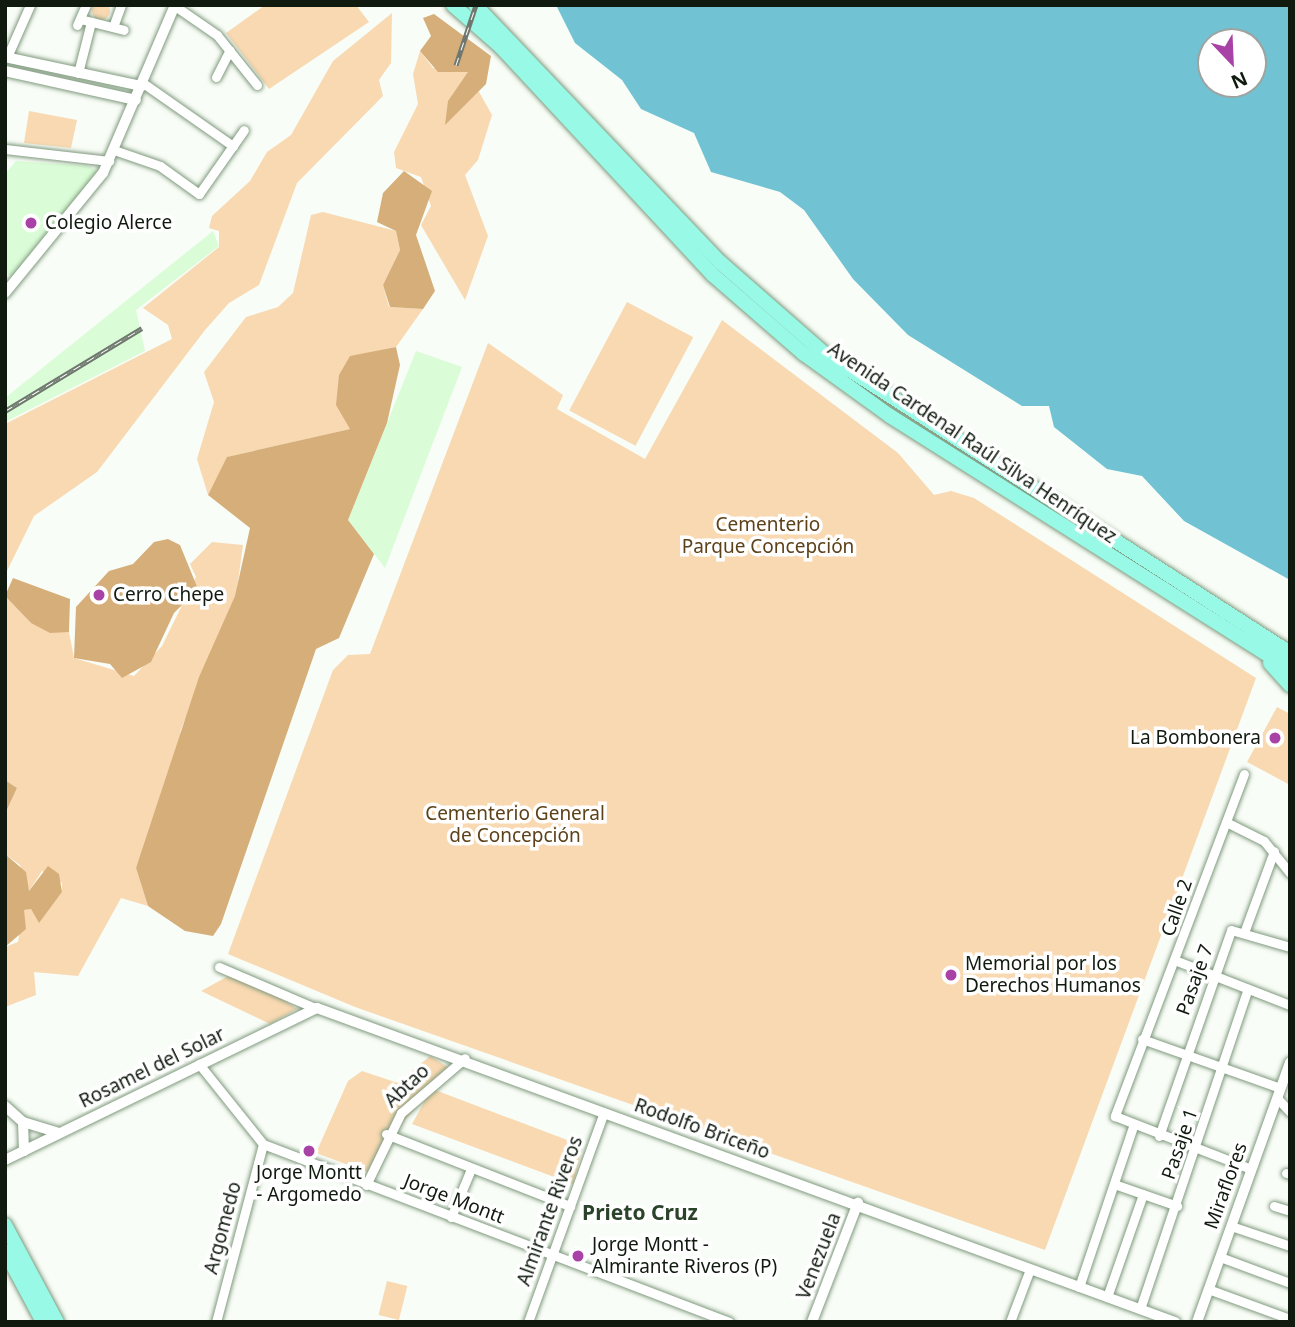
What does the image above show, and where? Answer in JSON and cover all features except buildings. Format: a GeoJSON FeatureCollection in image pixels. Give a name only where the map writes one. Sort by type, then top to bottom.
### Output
{"type":"FeatureCollection","features":[{"type":"Feature","properties":{"kind":"main road","name":"Avenida Cardenal Raúl Silva Henríquez"},"geometry":{"type":"LineString","coordinates":[[453,5],[500,47],[706,268],[788,341],[890,416],[1262,654],[1290,669]]}},
{"type":"Feature","properties":{"kind":"main road","name":"Avenida Cardenal Raúl Silva Henríquez"},"geometry":{"type":"LineString","coordinates":[[475,5],[721,263],[825,354],[1290,653]]}},
{"type":"Feature","properties":{"kind":"main road"},"geometry":{"type":"LineString","coordinates":[[1262,654],[1290,685]]}},
{"type":"Feature","properties":{"kind":"main road"},"geometry":{"type":"LineString","coordinates":[[5,1225],[57,1322]]}},
{"type":"Feature","properties":{"kind":"main road"},"geometry":{"type":"LineString","coordinates":[[5,1251],[43,1322]]}},
{"type":"Feature","properties":{"kind":"street"},"geometry":{"type":"LineString","coordinates":[[30,5],[6,57],[143,85],[233,146]]}},
{"type":"Feature","properties":{"kind":"street"},"geometry":{"type":"LineString","coordinates":[[86,5],[78,22],[91,22],[124,30]]}},
{"type":"Feature","properties":{"kind":"street"},"geometry":{"type":"LineString","coordinates":[[113,27],[121,5]]}},
{"type":"Feature","properties":{"kind":"street"},"geometry":{"type":"LineString","coordinates":[[5,293],[112,156],[175,6],[230,50],[257,85]]}},
{"type":"Feature","properties":{"kind":"street"},"geometry":{"type":"LineString","coordinates":[[78,73],[91,22]]}},
{"type":"Feature","properties":{"kind":"street"},"geometry":{"type":"LineString","coordinates":[[216,77],[230,50]]}},
{"type":"Feature","properties":{"kind":"street"},"geometry":{"type":"LineString","coordinates":[[5,71],[136,100]]}},
{"type":"Feature","properties":{"kind":"street"},"geometry":{"type":"LineString","coordinates":[[5,149],[112,156],[160,166],[200,194],[244,131]]}},
{"type":"Feature","properties":{"kind":"street","name":"Calle 2"},"geometry":{"type":"LineString","coordinates":[[1133,1127],[1116,1119],[1168,965],[1177,961],[1244,774]]}},
{"type":"Feature","properties":{"kind":"street"},"geometry":{"type":"LineString","coordinates":[[1226,822],[1274,851],[1290,873]]}},
{"type":"Feature","properties":{"kind":"street","name":"Pasaje 7"},"geometry":{"type":"LineString","coordinates":[[1158,1136],[1231,930],[1245,930],[1274,851]]}},
{"type":"Feature","properties":{"kind":"street"},"geometry":{"type":"LineString","coordinates":[[1245,930],[1290,947]]}},
{"type":"Feature","properties":{"kind":"street"},"geometry":{"type":"LineString","coordinates":[[1177,961],[1290,1005]]}},
{"type":"Feature","properties":{"kind":"street","name":"Rodolfo Briceño"},"geometry":{"type":"LineString","coordinates":[[219,967],[315,1008],[465,1058],[604,1112],[858,1203],[1175,1322]]}},
{"type":"Feature","properties":{"kind":"street","name":"Pasaje 1"},"geometry":{"type":"LineString","coordinates":[[1140,1309],[1196,1150],[1248,989]]}},
{"type":"Feature","properties":{"kind":"street","name":"Rosamel del Solar"},"geometry":{"type":"LineString","coordinates":[[5,1160],[315,1008]]}},
{"type":"Feature","properties":{"kind":"street"},"geometry":{"type":"LineString","coordinates":[[1142,1040],[1222,1068],[1278,1093],[1290,1112]]}},
{"type":"Feature","properties":{"kind":"street","name":"Abtao"},"geometry":{"type":"LineString","coordinates":[[366,1185],[386,1134],[401,1113],[465,1058]]}},
{"type":"Feature","properties":{"kind":"street","name":"Miraflores"},"geometry":{"type":"LineString","coordinates":[[1197,1322],[1290,1062]]}},
{"type":"Feature","properties":{"kind":"street","name":"Jorge Montt"},"geometry":{"type":"LineString","coordinates":[[199,1064],[263,1144],[729,1322]]}},
{"type":"Feature","properties":{"kind":"street"},"geometry":{"type":"LineString","coordinates":[[5,1106],[23,1122],[58,1133]]}},
{"type":"Feature","properties":{"kind":"street","name":"Almirante Riveros"},"geometry":{"type":"LineString","coordinates":[[528,1322],[604,1112]]}},
{"type":"Feature","properties":{"kind":"street"},"geometry":{"type":"LineString","coordinates":[[23,1122],[24,1150]]}},
{"type":"Feature","properties":{"kind":"street"},"geometry":{"type":"LineString","coordinates":[[1079,1287],[1133,1127],[1251,1169]]}},
{"type":"Feature","properties":{"kind":"street"},"geometry":{"type":"LineString","coordinates":[[386,1134],[570,1206]]}},
{"type":"Feature","properties":{"kind":"street","name":"Argomedo"},"geometry":{"type":"LineString","coordinates":[[216,1322],[263,1144]]}},
{"type":"Feature","properties":{"kind":"street"},"geometry":{"type":"LineString","coordinates":[[451,1217],[471,1169]]}},
{"type":"Feature","properties":{"kind":"street"},"geometry":{"type":"LineString","coordinates":[[1114,1184],[1177,1206]]}},
{"type":"Feature","properties":{"kind":"street"},"geometry":{"type":"LineString","coordinates":[[1107,1297],[1143,1194]]}},
{"type":"Feature","properties":{"kind":"street","name":"Venezuela"},"geometry":{"type":"LineString","coordinates":[[812,1322],[858,1203]]}},
{"type":"Feature","properties":{"kind":"street"},"geometry":{"type":"LineString","coordinates":[[1274,1206],[1290,1211]]}},
{"type":"Feature","properties":{"kind":"street"},"geometry":{"type":"LineString","coordinates":[[1231,1226],[1290,1247]]}},
{"type":"Feature","properties":{"kind":"street"},"geometry":{"type":"LineString","coordinates":[[1220,1257],[1290,1283]]}},
{"type":"Feature","properties":{"kind":"street"},"geometry":{"type":"LineString","coordinates":[[1010,1322],[1030,1269]]}},
{"type":"Feature","properties":{"kind":"street"},"geometry":{"type":"LineString","coordinates":[[1208,1289],[1290,1319]]}},
{"type":"Feature","properties":{"kind":"shaded area"},"geometry":{"type":"Polygon","coordinates":[[[434,14],[491,56],[486,84],[445,125],[448,101],[468,72],[438,72],[420,51],[431,36],[423,18],[434,14]]]}},
{"type":"Feature","properties":{"kind":"shaded area","name":"Colegio Alerce"},"geometry":{"type":"Polygon","coordinates":[[[16,161],[90,166],[98,173],[12,277],[5,271],[5,174],[16,161]]]}},
{"type":"Feature","properties":{"kind":"shaded area"},"geometry":{"type":"Polygon","coordinates":[[[404,171],[432,191],[416,235],[435,291],[423,309],[390,307],[383,285],[400,250],[396,231],[377,222],[383,193],[404,171]]]}},
{"type":"Feature","properties":{"kind":"shaded area"},"geometry":{"type":"Polygon","coordinates":[[[213,231],[219,246],[136,310],[145,351],[5,422],[5,398],[213,231]]]}},
{"type":"Feature","properties":{"kind":"shaded area"},"geometry":{"type":"Polygon","coordinates":[[[396,347],[400,365],[387,423],[348,520],[374,554],[339,638],[316,649],[221,924],[213,936],[185,931],[148,906],[136,868],[199,677],[235,596],[250,528],[208,495],[227,457],[350,429],[336,405],[339,375],[350,356],[396,347]]]}},
{"type":"Feature","properties":{"kind":"shaded area"},"geometry":{"type":"Polygon","coordinates":[[[416,351],[462,367],[385,568],[348,520],[416,351]]]}},
{"type":"Feature","properties":{"kind":"shaded area"},"geometry":{"type":"Polygon","coordinates":[[[168,539],[180,545],[198,589],[174,613],[151,662],[122,678],[110,664],[74,658],[76,607],[109,571],[133,564],[154,542],[168,539]]]}},
{"type":"Feature","properties":{"kind":"shaded area"},"geometry":{"type":"Polygon","coordinates":[[[13,578],[70,599],[69,632],[50,633],[31,623],[5,596],[13,578]]]}},
{"type":"Feature","properties":{"kind":"shaded area"},"geometry":{"type":"Polygon","coordinates":[[[5,780],[17,788],[5,814],[5,780]]]}},
{"type":"Feature","properties":{"kind":"shaded area"},"geometry":{"type":"Polygon","coordinates":[[[5,854],[26,872],[29,891],[48,866],[59,874],[62,892],[39,923],[31,909],[24,910],[26,929],[5,947],[5,854]]]}},
{"type":"Feature","properties":{"kind":"green space"},"geometry":{"type":"Polygon","coordinates":[[[101,2],[107,5],[110,11],[107,17],[101,20],[95,17],[92,11],[95,5],[101,2]]]}},
{"type":"Feature","properties":{"kind":"green space"},"geometry":{"type":"Polygon","coordinates":[[[265,5],[356,5],[369,22],[269,89],[226,33],[265,5]]]}},
{"type":"Feature","properties":{"kind":"green space"},"geometry":{"type":"Polygon","coordinates":[[[392,13],[391,63],[379,80],[383,96],[297,183],[259,285],[229,303],[205,330],[97,472],[34,516],[5,575],[5,424],[172,339],[168,325],[143,308],[219,247],[219,231],[209,228],[212,216],[250,181],[267,152],[291,135],[333,61],[392,13]]]}},
{"type":"Feature","properties":{"kind":"green space"},"geometry":{"type":"Polygon","coordinates":[[[420,51],[433,68],[468,72],[492,115],[478,160],[465,175],[488,236],[465,300],[421,225],[431,206],[421,177],[396,168],[394,152],[418,104],[413,74],[420,51]]]}},
{"type":"Feature","properties":{"kind":"green space"},"geometry":{"type":"Polygon","coordinates":[[[29,111],[77,120],[71,148],[24,143],[29,111]]]}},
{"type":"Feature","properties":{"kind":"green space"},"geometry":{"type":"Polygon","coordinates":[[[323,212],[396,231],[400,250],[383,285],[389,307],[423,309],[396,347],[350,357],[350,429],[228,457],[208,495],[197,459],[214,402],[204,372],[246,317],[278,307],[293,293],[311,215],[323,212]]]}},
{"type":"Feature","properties":{"kind":"green space"},"geometry":{"type":"Polygon","coordinates":[[[627,302],[693,337],[635,446],[569,411],[627,302]]]}},
{"type":"Feature","properties":{"kind":"green space","name":"Cementerio General de Concepción"},"geometry":{"type":"Polygon","coordinates":[[[722,320],[898,453],[934,495],[951,491],[974,498],[1256,678],[1045,1250],[355,1007],[228,954],[333,670],[348,655],[370,654],[488,343],[563,395],[557,409],[645,459],[722,320]]]}},
{"type":"Feature","properties":{"kind":"green space"},"geometry":{"type":"Polygon","coordinates":[[[212,542],[243,545],[236,596],[181,729],[175,765],[136,868],[148,906],[121,898],[78,976],[34,972],[36,995],[5,1007],[5,947],[18,942],[23,910],[31,909],[39,922],[62,892],[62,883],[42,871],[29,891],[20,865],[5,854],[5,814],[17,788],[5,780],[5,596],[31,623],[69,632],[74,658],[134,676],[162,646],[196,577],[190,564],[212,542]]]}},
{"type":"Feature","properties":{"kind":"green space","name":"La Bombonera"},"geometry":{"type":"Polygon","coordinates":[[[1277,707],[1290,714],[1290,785],[1247,762],[1277,707]]]}},
{"type":"Feature","properties":{"kind":"green space"},"geometry":{"type":"Polygon","coordinates":[[[232,974],[271,991],[297,1009],[270,1024],[201,991],[232,974]]]}},
{"type":"Feature","properties":{"kind":"green space"},"geometry":{"type":"Polygon","coordinates":[[[430,1056],[456,1072],[435,1090],[583,1146],[573,1184],[412,1124],[428,1095],[403,1122],[373,1174],[316,1153],[348,1081],[362,1071],[398,1083],[430,1056]]]}},
{"type":"Feature","properties":{"kind":"green space"},"geometry":{"type":"Polygon","coordinates":[[[387,1281],[407,1286],[399,1320],[379,1315],[387,1281]]]}},
{"type":"Feature","properties":{"kind":"water"},"geometry":{"type":"Polygon","coordinates":[[[556,5],[1290,5],[1290,580],[1184,521],[1142,476],[1107,469],[1054,427],[1049,406],[1022,406],[908,335],[853,279],[804,210],[780,192],[711,172],[694,133],[641,109],[622,80],[575,43],[556,5]]]}},
{"type":"Feature","properties":{"kind":"railway"},"geometry":{"type":"LineString","coordinates":[[456,65],[476,5]]}},
{"type":"Feature","properties":{"kind":"railway"},"geometry":{"type":"LineString","coordinates":[[5,411],[142,328]]}},
{"type":"Feature","properties":{"kind":"place","name":"Colegio Alerce"},"geometry":{"type":"Point","coordinates":[31,223]}},
{"type":"Feature","properties":{"kind":"place","name":"Cerro Chepe"},"geometry":{"type":"Point","coordinates":[99,595]}},
{"type":"Feature","properties":{"kind":"place","name":"La Bombonera"},"geometry":{"type":"Point","coordinates":[1275,738]}},
{"type":"Feature","properties":{"kind":"place","name":"Memorial por los Derechos Humanos"},"geometry":{"type":"Point","coordinates":[951,975]}},
{"type":"Feature","properties":{"kind":"place","name":"Jorge Montt - Argomedo"},"geometry":{"type":"Point","coordinates":[309,1151]}},
{"type":"Feature","properties":{"kind":"place","name":"Jorge Montt - Almirante Riveros (P)"},"geometry":{"type":"Point","coordinates":[578,1256]}},
{"type":"Feature","properties":{"kind":"district","name":"Prieto Cruz"},"geometry":{"type":"Point","coordinates":[640,1212]}},
{"type":"Feature","properties":{"kind":"park label","name":"Cementerio Parque Concepción"},"geometry":{"type":"Point","coordinates":[768,536]}}]}
